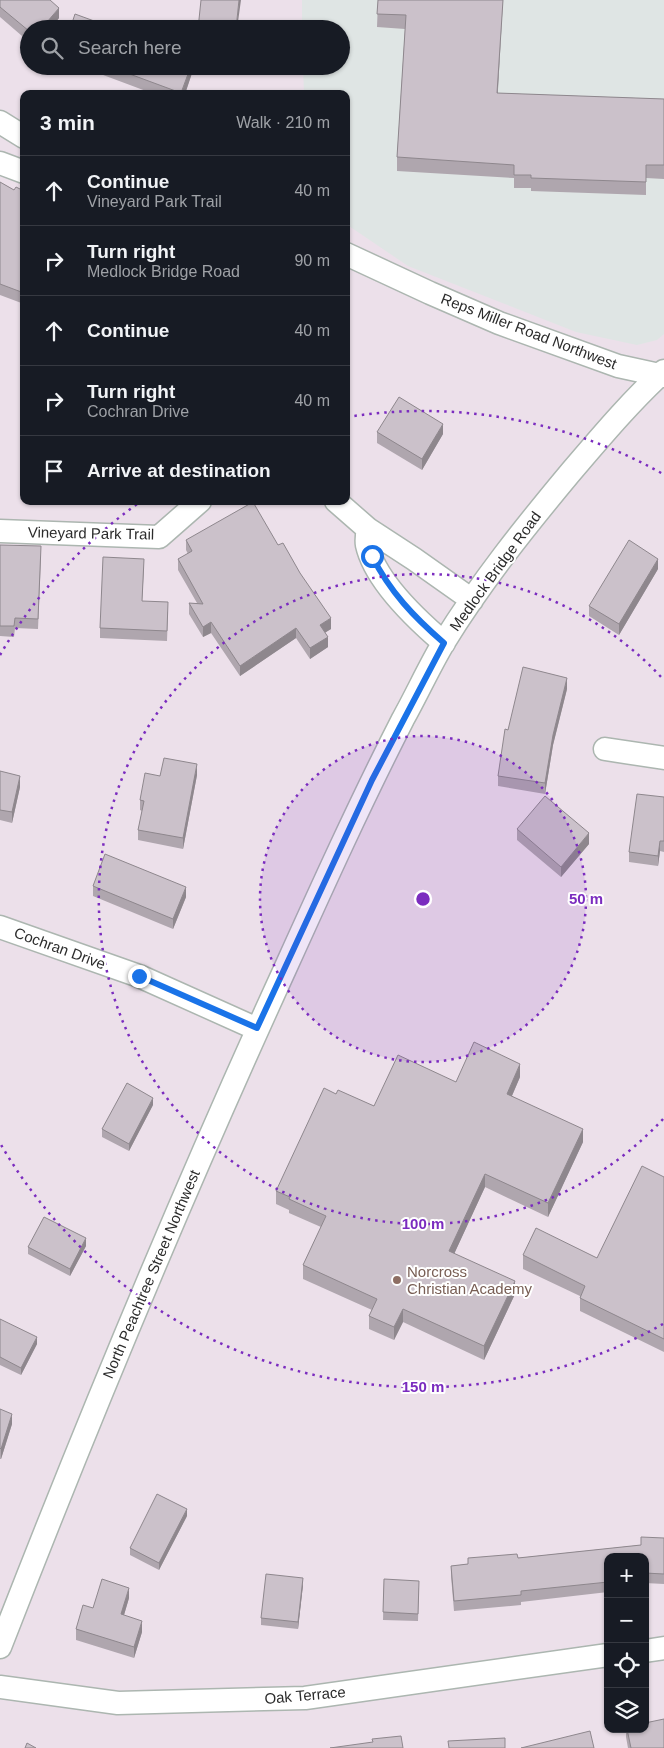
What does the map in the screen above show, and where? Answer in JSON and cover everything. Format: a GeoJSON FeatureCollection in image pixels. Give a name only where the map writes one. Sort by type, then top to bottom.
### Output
{"type":"FeatureCollection","features":[{"type":"Feature","properties":{"kind":"street"},"geometry":{"type":"LineString","coordinates":[[0,122],[20,134]]}},
{"type":"Feature","properties":{"kind":"street"},"geometry":{"type":"LineString","coordinates":[[0,163],[20,170]]}},
{"type":"Feature","properties":{"kind":"street","name":"Reps Miller Road Northwest"},"geometry":{"type":"LineString","coordinates":[[350,256],[499,323],[618,366],[663,374]]}},
{"type":"Feature","properties":{"kind":"street","name":"Medlock Bridge Road"},"geometry":{"type":"LineString","coordinates":[[314,905],[372,780],[444,643],[472,600],[523,529],[597,441],[663,374]]}},
{"type":"Feature","properties":{"kind":"street","name":"Vineyard Park Trail"},"geometry":{"type":"LineString","coordinates":[[0,531],[158,537],[195,505]]}},
{"type":"Feature","properties":{"kind":"street"},"geometry":{"type":"LineString","coordinates":[[341,505],[368,529],[472,600]]}},
{"type":"Feature","properties":{"kind":"street"},"geometry":{"type":"LineString","coordinates":[[368,529],[367,544],[380,572],[398,599],[444,643]]}},
{"type":"Feature","properties":{"kind":"street"},"geometry":{"type":"LineString","coordinates":[[605,749],[664,758]]}},
{"type":"Feature","properties":{"kind":"street","name":"North Peachtree Street Northwest"},"geometry":{"type":"LineString","coordinates":[[0,1647],[90,1418],[160,1250],[257,1028],[314,905]]}},
{"type":"Feature","properties":{"kind":"street","name":"Cochran Drive"},"geometry":{"type":"LineString","coordinates":[[0,927],[139,976],[257,1028]]}},
{"type":"Feature","properties":{"kind":"street"},"geometry":{"type":"LineString","coordinates":[[649,1650],[664,1648]]}},
{"type":"Feature","properties":{"kind":"street","name":"Oak Terrace"},"geometry":{"type":"LineString","coordinates":[[0,1687],[118,1703],[305,1698],[604,1656]]}},
{"type":"Feature","properties":{"kind":"shaded area"},"geometry":{"type":"Polygon","coordinates":[[[302,0],[664,0],[664,334],[657,340],[637,345],[576,332],[408,266],[350,227],[350,90],[304,90],[303,75],[350,75],[350,20],[302,20],[302,0]]]}},
{"type":"Feature","properties":{"kind":"building"},"geometry":{"type":"Polygon","coordinates":[[[0,0],[50,0],[59,8],[49,20],[20,20],[20,24],[0,7],[0,0]]]}},
{"type":"Feature","properties":{"kind":"building"},"geometry":{"type":"Polygon","coordinates":[[[201,0],[239,0],[237,20],[199,20],[201,0]]]}},
{"type":"Feature","properties":{"kind":"building"},"geometry":{"type":"Polygon","coordinates":[[[378,0],[503,0],[497,93],[664,99],[664,165],[646,165],[646,182],[531,178],[531,175],[514,175],[514,165],[397,157],[406,15],[377,14],[378,0]]]}},
{"type":"Feature","properties":{"kind":"building"},"geometry":{"type":"Polygon","coordinates":[[[75,14],[91,20],[73,20],[75,14]]]}},
{"type":"Feature","properties":{"kind":"building"},"geometry":{"type":"Polygon","coordinates":[[[132,75],[188,75],[182,90],[173,90],[132,75]]]}},
{"type":"Feature","properties":{"kind":"building"},"geometry":{"type":"Polygon","coordinates":[[[0,182],[14,190],[16,187],[20,189],[20,292],[0,284],[0,182]]]}},
{"type":"Feature","properties":{"kind":"building"},"geometry":{"type":"Polygon","coordinates":[[[399,397],[443,424],[422,459],[377,432],[399,397]]]}},
{"type":"Feature","properties":{"kind":"building"},"geometry":{"type":"Polygon","coordinates":[[[248,505],[255,505],[278,545],[283,543],[300,573],[331,618],[320,625],[328,637],[310,648],[296,628],[240,666],[211,622],[203,627],[189,603],[203,604],[178,559],[192,551],[186,540],[248,505]]]}},
{"type":"Feature","properties":{"kind":"building"},"geometry":{"type":"Polygon","coordinates":[[[629,540],[658,559],[619,624],[589,606],[629,540]]]}},
{"type":"Feature","properties":{"kind":"building"},"geometry":{"type":"Polygon","coordinates":[[[0,545],[41,546],[38,619],[15,618],[14,626],[0,626],[0,545]]]}},
{"type":"Feature","properties":{"kind":"building"},"geometry":{"type":"Polygon","coordinates":[[[103,557],[144,559],[142,601],[168,602],[167,631],[100,628],[103,557]]]}},
{"type":"Feature","properties":{"kind":"building"},"geometry":{"type":"Polygon","coordinates":[[[523,667],[567,678],[553,735],[545,783],[498,776],[505,729],[508,730],[523,667]]]}},
{"type":"Feature","properties":{"kind":"building"},"geometry":{"type":"Polygon","coordinates":[[[164,758],[197,764],[183,838],[138,830],[144,801],[140,800],[145,773],[160,776],[164,758]]]}},
{"type":"Feature","properties":{"kind":"building"},"geometry":{"type":"Polygon","coordinates":[[[0,771],[20,776],[12,812],[0,810],[0,771]]]}},
{"type":"Feature","properties":{"kind":"building"},"geometry":{"type":"Polygon","coordinates":[[[637,794],[664,797],[664,841],[660,841],[658,856],[629,852],[637,794]]]}},
{"type":"Feature","properties":{"kind":"building"},"geometry":{"type":"Polygon","coordinates":[[[545,796],[589,833],[561,867],[517,829],[545,796]]]}},
{"type":"Feature","properties":{"kind":"building"},"geometry":{"type":"Polygon","coordinates":[[[105,854],[186,887],[173,919],[93,886],[105,854]]]}},
{"type":"Feature","properties":{"kind":"building"},"geometry":{"type":"Polygon","coordinates":[[[474,1042],[520,1064],[507,1094],[583,1129],[548,1203],[485,1174],[449,1251],[515,1281],[484,1346],[403,1309],[394,1327],[369,1316],[377,1299],[303,1265],[326,1216],[276,1191],[324,1088],[336,1094],[338,1090],[374,1106],[398,1055],[456,1082],[474,1042]]]}},
{"type":"Feature","properties":{"kind":"building"},"geometry":{"type":"Polygon","coordinates":[[[127,1083],[153,1098],[129,1144],[102,1129],[127,1083]]]}},
{"type":"Feature","properties":{"kind":"building"},"geometry":{"type":"Polygon","coordinates":[[[642,1166],[664,1177],[664,1339],[580,1298],[585,1286],[523,1255],[536,1228],[597,1258],[642,1166]]]}},
{"type":"Feature","properties":{"kind":"building"},"geometry":{"type":"Polygon","coordinates":[[[44,1217],[86,1238],[70,1269],[28,1247],[44,1217]]]}},
{"type":"Feature","properties":{"kind":"building"},"geometry":{"type":"Polygon","coordinates":[[[0,1319],[37,1337],[21,1368],[0,1357],[0,1319]]]}},
{"type":"Feature","properties":{"kind":"building"},"geometry":{"type":"Polygon","coordinates":[[[0,1409],[12,1414],[1,1449],[0,1448],[0,1409]]]}},
{"type":"Feature","properties":{"kind":"building"},"geometry":{"type":"Polygon","coordinates":[[[157,1494],[187,1509],[159,1563],[130,1548],[157,1494]]]}},
{"type":"Feature","properties":{"kind":"building"},"geometry":{"type":"Polygon","coordinates":[[[641,1537],[664,1538],[664,1574],[649,1573],[649,1553],[604,1553],[604,1582],[521,1591],[521,1595],[454,1601],[451,1566],[468,1564],[468,1558],[517,1554],[518,1558],[641,1545],[641,1537]]]}},
{"type":"Feature","properties":{"kind":"building"},"geometry":{"type":"Polygon","coordinates":[[[266,1574],[303,1578],[298,1622],[261,1618],[266,1574]]]}},
{"type":"Feature","properties":{"kind":"building"},"geometry":{"type":"Polygon","coordinates":[[[102,1579],[129,1588],[121,1614],[142,1621],[134,1647],[76,1629],[83,1605],[93,1608],[102,1579]]]}},
{"type":"Feature","properties":{"kind":"building"},"geometry":{"type":"Polygon","coordinates":[[[384,1579],[419,1581],[418,1614],[383,1612],[384,1579]]]}},
{"type":"Feature","properties":{"kind":"building"},"geometry":{"type":"Polygon","coordinates":[[[664,1719],[664,1748],[631,1748],[628,1733],[649,1733],[649,1722],[664,1719]]]}},
{"type":"Feature","properties":{"kind":"building"},"geometry":{"type":"Polygon","coordinates":[[[590,1731],[594,1748],[521,1748],[590,1731]]]}},
{"type":"Feature","properties":{"kind":"building"},"geometry":{"type":"Polygon","coordinates":[[[401,1736],[403,1748],[330,1748],[373,1742],[372,1739],[401,1736]]]}},
{"type":"Feature","properties":{"kind":"building"},"geometry":{"type":"Polygon","coordinates":[[[505,1738],[505,1748],[449,1748],[448,1741],[505,1738]]]}},
{"type":"Feature","properties":{"kind":"building"},"geometry":{"type":"Polygon","coordinates":[[[27,1743],[36,1748],[25,1748],[27,1743]]]}},
{"type":"Feature","properties":{"kind":"place","name":"Norcross Christian Academy"},"geometry":{"type":"Point","coordinates":[397,1280]}},
{"type":"Feature","properties":{"kind":"route"},"geometry":{"type":"LineString","coordinates":[[139,976],[257,1028],[372,780],[444,643],[398,599],[372,556]]}}]}
